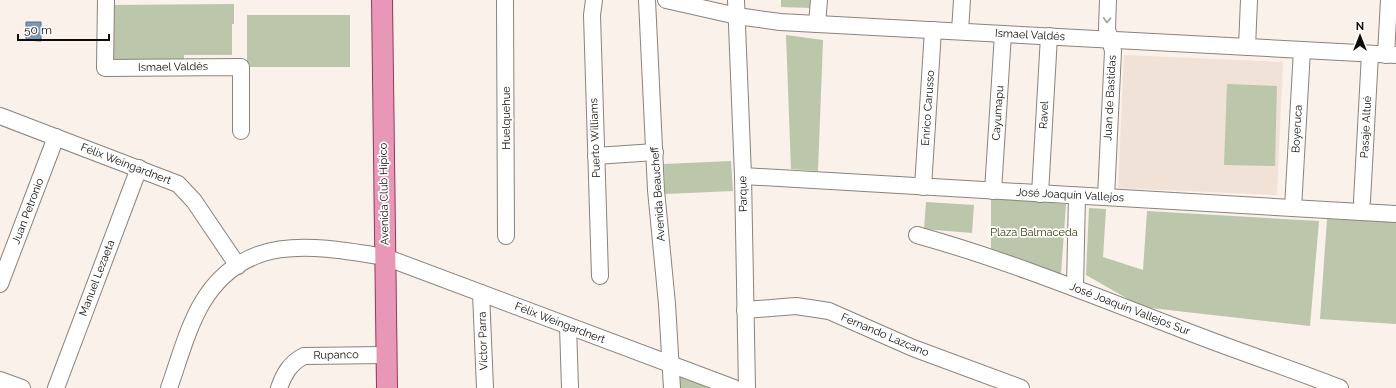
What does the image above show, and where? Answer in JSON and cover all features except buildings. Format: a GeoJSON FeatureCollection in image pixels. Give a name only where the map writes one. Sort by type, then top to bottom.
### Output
{"type":"FeatureCollection","features":[{"type":"Feature","properties":{"kind":"main road","name":"Avenida Club Hípico"},"geometry":{"type":"LineString","coordinates":[[382,0],[387,388]]}},
{"type":"Feature","properties":{"kind":"street","name":"Ismael Valdés"},"geometry":{"type":"LineString","coordinates":[[106,0],[105,68],[241,66],[241,131]]}},
{"type":"Feature","properties":{"kind":"street","name":"Huelquehue"},"geometry":{"type":"LineString","coordinates":[[505,0],[506,236]]}},
{"type":"Feature","properties":{"kind":"street","name":"Puerto Williams"},"geometry":{"type":"LineString","coordinates":[[594,0],[592,15],[600,276]]}},
{"type":"Feature","properties":{"kind":"street","name":"Avenida Beaucheff"},"geometry":{"type":"LineString","coordinates":[[647,0],[655,152],[672,388]]}},
{"type":"Feature","properties":{"kind":"street","name":"Ismael Valdés"},"geometry":{"type":"LineString","coordinates":[[666,0],[737,16],[817,24],[1391,55]]}},
{"type":"Feature","properties":{"kind":"street","name":"Parque"},"geometry":{"type":"LineString","coordinates":[[736,0],[743,176],[747,388]]}},
{"type":"Feature","properties":{"kind":"street"},"geometry":{"type":"LineString","coordinates":[[817,24],[819,0]]}},
{"type":"Feature","properties":{"kind":"street"},"geometry":{"type":"LineString","coordinates":[[960,32],[962,0]]}},
{"type":"Feature","properties":{"kind":"street","name":"Juan de Bastidas"},"geometry":{"type":"LineString","coordinates":[[1106,198],[1113,51],[1106,29],[1108,0]]}},
{"type":"Feature","properties":{"kind":"street"},"geometry":{"type":"LineString","coordinates":[[1247,47],[1249,0]]}},
{"type":"Feature","properties":{"kind":"street"},"geometry":{"type":"LineString","coordinates":[[1389,0],[1391,55]]}},
{"type":"Feature","properties":{"kind":"street","name":"Enrico Carusso"},"geometry":{"type":"LineString","coordinates":[[923,187],[933,30]]}},
{"type":"Feature","properties":{"kind":"street","name":"Cayumapu"},"geometry":{"type":"LineString","coordinates":[[993,191],[1003,34]]}},
{"type":"Feature","properties":{"kind":"street","name":"Ravel"},"geometry":{"type":"LineString","coordinates":[[1040,194],[1049,36]]}},
{"type":"Feature","properties":{"kind":"street","name":"Boyeruca"},"geometry":{"type":"LineString","coordinates":[[1293,208],[1302,50]]}},
{"type":"Feature","properties":{"kind":"street","name":"Pasaje Altué"},"geometry":{"type":"LineString","coordinates":[[1362,201],[1370,54]]}},
{"type":"Feature","properties":{"kind":"street","name":"Félix Weingardnert"},"geometry":{"type":"LineString","coordinates":[[0,116],[172,181],[184,189],[238,266]]}},
{"type":"Feature","properties":{"kind":"street","name":"Juan Petronio"},"geometry":{"type":"LineString","coordinates":[[0,284],[56,137]]}},
{"type":"Feature","properties":{"kind":"street"},"geometry":{"type":"LineString","coordinates":[[596,156],[655,152]]}},
{"type":"Feature","properties":{"kind":"street","name":"Manuel Lezaeta"},"geometry":{"type":"LineString","coordinates":[[56,388],[139,168]]}},
{"type":"Feature","properties":{"kind":"street","name":"José Joaquín Vallejos"},"geometry":{"type":"LineString","coordinates":[[743,176],[1396,214]]}},
{"type":"Feature","properties":{"kind":"street"},"geometry":{"type":"LineString","coordinates":[[1075,287],[1078,196]]}},
{"type":"Feature","properties":{"kind":"street","name":"José Joaquín Vallejos Sur"},"geometry":{"type":"LineString","coordinates":[[918,235],[977,252],[1075,287],[1187,331],[1340,388]]}},
{"type":"Feature","properties":{"kind":"street","name":"Félix Weingardnert"},"geometry":{"type":"LineString","coordinates":[[169,388],[194,320],[202,304],[221,279],[238,266],[266,252],[303,246],[385,257],[734,388]]}},
{"type":"Feature","properties":{"kind":"street","name":"Víctor Parra"},"geometry":{"type":"LineString","coordinates":[[481,293],[485,388]]}},
{"type":"Feature","properties":{"kind":"street","name":"Fernando Lazcano"},"geometry":{"type":"LineString","coordinates":[[745,310],[796,306],[829,311],[914,341],[1021,388]]}},
{"type":"Feature","properties":{"kind":"street"},"geometry":{"type":"LineString","coordinates":[[568,326],[570,388]]}},
{"type":"Feature","properties":{"kind":"street","name":"Rupanco"},"geometry":{"type":"LineString","coordinates":[[279,388],[287,370],[296,360],[304,356],[386,355]]}},
{"type":"Feature","properties":{"kind":"street"},"geometry":{"type":"LineString","coordinates":[[0,380],[22,388]]}},
{"type":"Feature","properties":{"kind":"shaded area"},"geometry":{"type":"Polygon","coordinates":[[[1124,55],[1283,62],[1277,195],[1118,188],[1124,55]]]}},
{"type":"Feature","properties":{"kind":"green space"},"geometry":{"type":"Polygon","coordinates":[[[781,0],[811,0],[811,8],[781,7],[781,0]]]}},
{"type":"Feature","properties":{"kind":"green space"},"geometry":{"type":"Polygon","coordinates":[[[234,4],[234,24],[232,24],[232,55],[184,55],[184,65],[109,66],[108,5],[234,4]]]}},
{"type":"Feature","properties":{"kind":"green space"},"geometry":{"type":"Polygon","coordinates":[[[247,15],[350,15],[350,67],[247,67],[247,15]]]}},
{"type":"Feature","properties":{"kind":"green space"},"geometry":{"type":"Polygon","coordinates":[[[786,35],[823,40],[818,171],[791,169],[786,35]]]}},
{"type":"Feature","properties":{"kind":"green space"},"geometry":{"type":"Polygon","coordinates":[[[1227,84],[1277,86],[1275,166],[1224,165],[1227,84]]]}},
{"type":"Feature","properties":{"kind":"green space"},"geometry":{"type":"Polygon","coordinates":[[[731,161],[733,191],[665,194],[664,164],[731,161]]]}},
{"type":"Feature","properties":{"kind":"green space","name":"Plaza Balmaceda"},"geometry":{"type":"Polygon","coordinates":[[[991,198],[1066,204],[1061,274],[991,249],[991,198]]]}},
{"type":"Feature","properties":{"kind":"green space"},"geometry":{"type":"Polygon","coordinates":[[[926,202],[974,205],[972,233],[924,229],[926,202]]]}},
{"type":"Feature","properties":{"kind":"green space"},"geometry":{"type":"Polygon","coordinates":[[[1089,208],[1106,209],[1103,257],[1143,270],[1147,211],[1319,221],[1310,326],[1142,307],[1086,275],[1089,208]]]}},
{"type":"Feature","properties":{"kind":"green space"},"geometry":{"type":"Polygon","coordinates":[[[1327,219],[1396,222],[1396,324],[1320,319],[1327,219]]]}},
{"type":"Feature","properties":{"kind":"green space"},"geometry":{"type":"Polygon","coordinates":[[[679,372],[714,388],[679,388],[679,372]]]}},
{"type":"Feature","properties":{"kind":"water"},"geometry":{"type":"Polygon","coordinates":[[[26,22],[41,22],[41,41],[26,40],[26,22]]]}}]}
